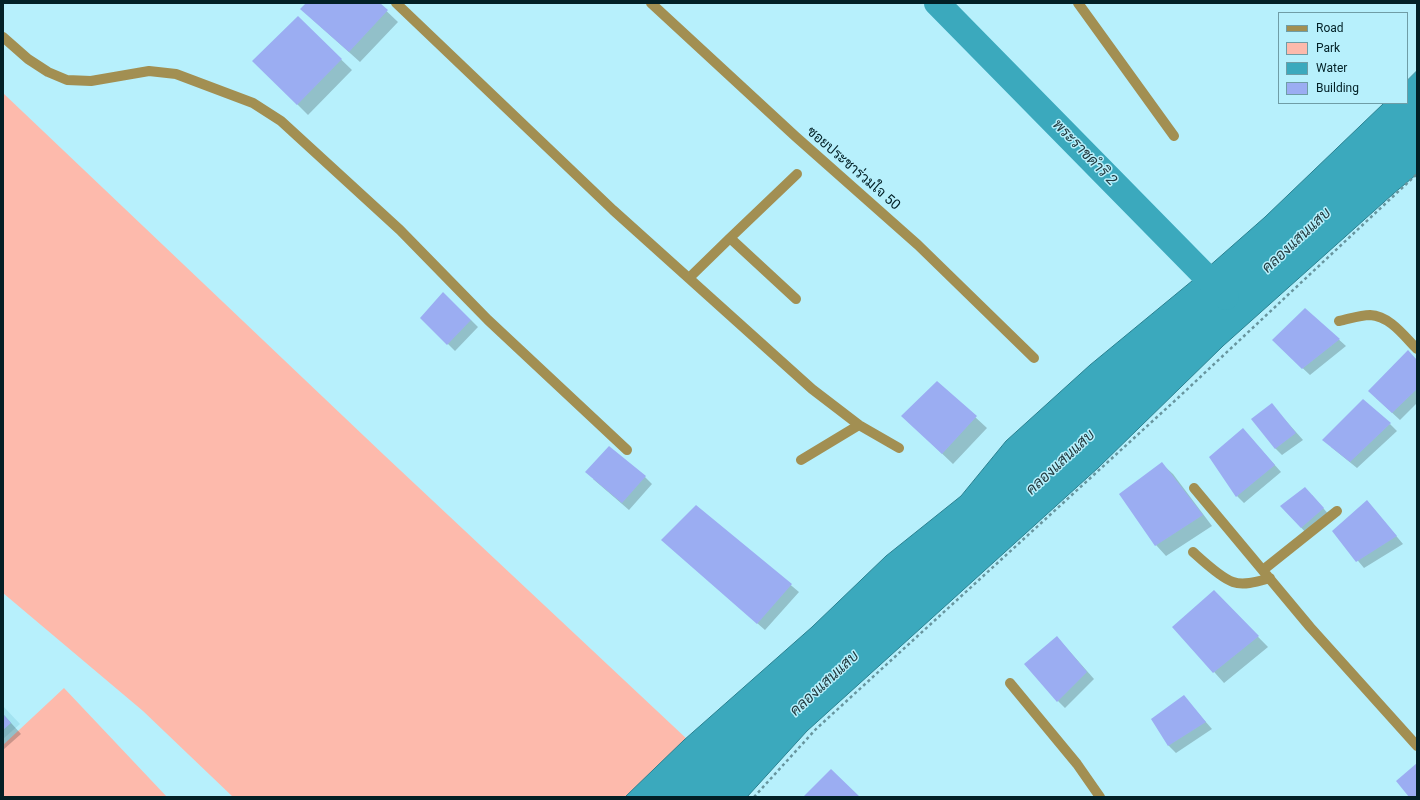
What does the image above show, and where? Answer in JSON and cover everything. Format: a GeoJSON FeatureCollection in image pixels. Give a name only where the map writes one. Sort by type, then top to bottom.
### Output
{"type":"FeatureCollection","features":[{"type":"Feature","properties":{"kind":"street"},"geometry":{"type":"LineString","coordinates":[[396,3],[613,210],[812,388],[859,425],[899,448]]}},
{"type":"Feature","properties":{"kind":"street","name":"ซอยประชาร่วมใจ 50"},"geometry":{"type":"LineString","coordinates":[[651,3],[795,136],[918,245],[1034,358]]}},
{"type":"Feature","properties":{"kind":"street"},"geometry":{"type":"LineString","coordinates":[[1078,3],[1174,136]]}},
{"type":"Feature","properties":{"kind":"street"},"geometry":{"type":"LineString","coordinates":[[3,37],[28,59],[48,72],[67,80],[91,81],[149,70],[176,74],[254,103],[281,122],[400,230],[488,320],[627,450]]}},
{"type":"Feature","properties":{"kind":"street"},"geometry":{"type":"LineString","coordinates":[[689,278],[797,174]]}},
{"type":"Feature","properties":{"kind":"street"},"geometry":{"type":"LineString","coordinates":[[730,238],[796,299]]}},
{"type":"Feature","properties":{"kind":"street"},"geometry":{"type":"LineString","coordinates":[[1339,321],[1370,315],[1382,318],[1395,326],[1417,349]]}},
{"type":"Feature","properties":{"kind":"street"},"geometry":{"type":"LineString","coordinates":[[801,460],[859,425]]}},
{"type":"Feature","properties":{"kind":"street"},"geometry":{"type":"LineString","coordinates":[[1194,488],[1310,626],[1417,746]]}},
{"type":"Feature","properties":{"kind":"street"},"geometry":{"type":"LineString","coordinates":[[1263,570],[1337,511]]}},
{"type":"Feature","properties":{"kind":"street"},"geometry":{"type":"LineString","coordinates":[[1192,552],[1234,582],[1248,583],[1270,578]]}},
{"type":"Feature","properties":{"kind":"street"},"geometry":{"type":"LineString","coordinates":[[1010,683],[1077,764],[1100,797]]}},
{"type":"Feature","properties":{"kind":"path"},"geometry":{"type":"LineString","coordinates":[[754,797],[816,728],[1180,396],[1417,174]]}},
{"type":"Feature","properties":{"kind":"shaded area"},"geometry":{"type":"Polygon","coordinates":[[[3,706],[20,724],[3,739],[3,706]]]}},
{"type":"Feature","properties":{"kind":"green space"},"geometry":{"type":"Polygon","coordinates":[[[3,93],[384,455],[688,740],[626,797],[233,797],[143,711],[3,593],[3,93]]]}},
{"type":"Feature","properties":{"kind":"green space"},"geometry":{"type":"Polygon","coordinates":[[[64,688],[167,797],[3,797],[3,745],[64,688]]]}},
{"type":"Feature","properties":{"kind":"water","name":"คลองแสนแสบ"},"geometry":{"type":"Polygon","coordinates":[[[1417,71],[1417,174],[1223,346],[1098,468],[807,731],[747,797],[625,797],[684,740],[812,627],[886,556],[961,496],[1006,441],[1090,365],[1198,276],[1265,217],[1383,104],[1408,104],[1408,80],[1417,71]]]}},
{"type":"Feature","properties":{"kind":"building"},"geometry":{"type":"Polygon","coordinates":[[[306,3],[380,3],[388,10],[349,52],[300,9],[306,3]]]}},
{"type":"Feature","properties":{"kind":"building"},"geometry":{"type":"Polygon","coordinates":[[[298,16],[342,59],[297,105],[252,61],[298,16]]]}},
{"type":"Feature","properties":{"kind":"building"},"geometry":{"type":"Polygon","coordinates":[[[443,292],[471,320],[447,345],[420,318],[443,292]]]}},
{"type":"Feature","properties":{"kind":"building"},"geometry":{"type":"Polygon","coordinates":[[[1305,308],[1340,339],[1302,369],[1272,340],[1305,308]]]}},
{"type":"Feature","properties":{"kind":"building"},"geometry":{"type":"Polygon","coordinates":[[[1408,350],[1417,360],[1417,389],[1392,413],[1368,391],[1408,350]]]}},
{"type":"Feature","properties":{"kind":"building"},"geometry":{"type":"Polygon","coordinates":[[[937,381],[977,416],[942,454],[901,416],[937,381]]]}},
{"type":"Feature","properties":{"kind":"building"},"geometry":{"type":"Polygon","coordinates":[[[1363,399],[1391,423],[1350,462],[1322,440],[1363,399]]]}},
{"type":"Feature","properties":{"kind":"building"},"geometry":{"type":"Polygon","coordinates":[[[1272,403],[1296,433],[1275,449],[1251,419],[1272,403]]]}},
{"type":"Feature","properties":{"kind":"building"},"geometry":{"type":"Polygon","coordinates":[[[1243,428],[1275,465],[1236,497],[1209,457],[1243,428]]]}},
{"type":"Feature","properties":{"kind":"building"},"geometry":{"type":"Polygon","coordinates":[[[609,446],[646,476],[622,503],[585,472],[609,446]]]}},
{"type":"Feature","properties":{"kind":"building"},"geometry":{"type":"Polygon","coordinates":[[[1162,462],[1203,515],[1155,546],[1119,494],[1162,462]]]}},
{"type":"Feature","properties":{"kind":"building"},"geometry":{"type":"Polygon","coordinates":[[[1305,487],[1324,508],[1301,528],[1280,506],[1305,487]]]}},
{"type":"Feature","properties":{"kind":"building"},"geometry":{"type":"Polygon","coordinates":[[[1367,500],[1397,536],[1356,562],[1332,531],[1367,500]]]}},
{"type":"Feature","properties":{"kind":"building"},"geometry":{"type":"Polygon","coordinates":[[[696,505],[792,584],[757,624],[661,540],[696,505]]]}},
{"type":"Feature","properties":{"kind":"building"},"geometry":{"type":"Polygon","coordinates":[[[1214,590],[1259,636],[1213,673],[1172,627],[1214,590]]]}},
{"type":"Feature","properties":{"kind":"building"},"geometry":{"type":"Polygon","coordinates":[[[1057,636],[1087,672],[1057,702],[1024,664],[1057,636]]]}},
{"type":"Feature","properties":{"kind":"building"},"geometry":{"type":"Polygon","coordinates":[[[1184,695],[1206,722],[1168,746],[1151,719],[1184,695]]]}},
{"type":"Feature","properties":{"kind":"building"},"geometry":{"type":"Polygon","coordinates":[[[3,714],[11,723],[3,730],[3,714]]]}},
{"type":"Feature","properties":{"kind":"building"},"geometry":{"type":"Polygon","coordinates":[[[1417,763],[1417,797],[1409,797],[1396,781],[1417,763]]]}},
{"type":"Feature","properties":{"kind":"building"},"geometry":{"type":"Polygon","coordinates":[[[831,769],[860,797],[803,797],[831,769]]]}},
{"type":"Feature","properties":{"kind":"waterway","name":"พระราชดำริ 2"},"geometry":{"type":"LineString","coordinates":[[937,3],[1226,297]]}}]}
